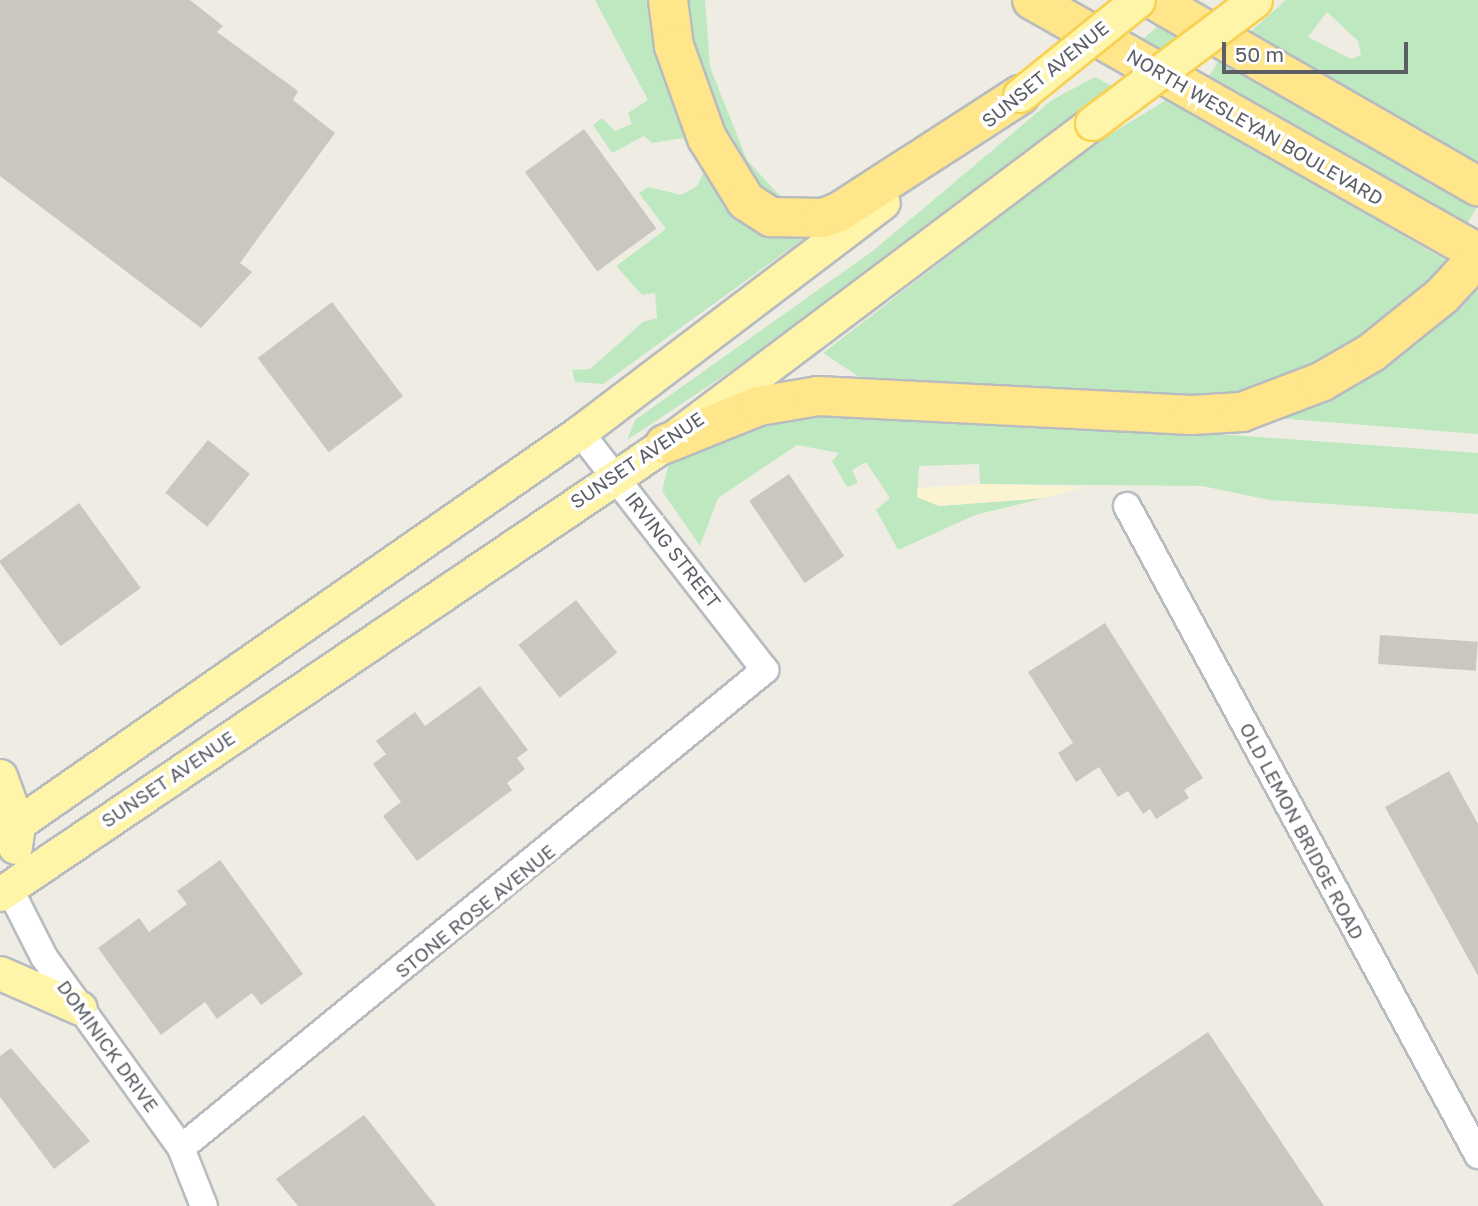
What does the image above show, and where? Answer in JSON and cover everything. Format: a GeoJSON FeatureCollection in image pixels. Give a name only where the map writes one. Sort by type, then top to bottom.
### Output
{"type":"FeatureCollection","features":[{"type":"Feature","properties":{"kind":"highway"},"geometry":{"type":"LineString","coordinates":[[668,0],[674,46],[707,138],[746,201],[771,217],[814,219],[839,212],[1020,94]]}},
{"type":"Feature","properties":{"kind":"highway","name":"NORTH WESLEYAN BOULEVARD"},"geometry":{"type":"LineString","coordinates":[[1032,0],[1478,255]]}},
{"type":"Feature","properties":{"kind":"highway"},"geometry":{"type":"LineString","coordinates":[[1154,0],[1478,186]]}},
{"type":"Feature","properties":{"kind":"highway"},"geometry":{"type":"LineString","coordinates":[[665,444],[760,406],[818,396],[1242,412],[1321,382],[1371,353],[1409,325],[1478,255]]}},
{"type":"Feature","properties":{"kind":"main road","name":"SUNSET AVENUE"},"geometry":{"type":"LineString","coordinates":[[9,831],[580,432],[1138,0]]}},
{"type":"Feature","properties":{"kind":"main road","name":"SUNSET AVENUE"},"geometry":{"type":"LineString","coordinates":[[5,891],[614,474],[665,444],[1255,0]]}},
{"type":"Feature","properties":{"kind":"main road"},"geometry":{"type":"LineString","coordinates":[[0,776],[9,831],[5,891]]}},
{"type":"Feature","properties":{"kind":"main road"},"geometry":{"type":"LineString","coordinates":[[0,973],[80,1008]]}},
{"type":"Feature","properties":{"kind":"street","name":"IRVING STREET"},"geometry":{"type":"LineString","coordinates":[[580,432],[765,670]]}},
{"type":"Feature","properties":{"kind":"street","name":"OLD LEMON BRIDGE ROAD"},"geometry":{"type":"LineString","coordinates":[[1127,506],[1478,1156]]}},
{"type":"Feature","properties":{"kind":"street","name":"STONE ROSE AVENUE"},"geometry":{"type":"LineString","coordinates":[[181,1148],[765,670]]}},
{"type":"Feature","properties":{"kind":"street","name":"DOMINICK DRIVE"},"geometry":{"type":"LineString","coordinates":[[5,891],[44,957],[181,1148],[204,1206]]}},
{"type":"Feature","properties":{"kind":"green space"},"geometry":{"type":"Polygon","coordinates":[[[595,0],[705,0],[710,67],[747,160],[778,194],[824,224],[603,384],[575,382],[572,370],[590,369],[643,322],[657,318],[655,293],[642,295],[616,266],[666,229],[639,193],[649,187],[681,195],[697,186],[704,171],[683,138],[652,143],[644,136],[612,153],[593,125],[602,118],[615,131],[632,124],[628,113],[648,100],[595,0]]]}},
{"type":"Feature","properties":{"kind":"green space"},"geometry":{"type":"Polygon","coordinates":[[[1286,0],[1478,0],[1478,161],[1247,35],[1286,0]],[[1327,12],[1308,37],[1351,59],[1361,55],[1358,41],[1327,12]]]}},
{"type":"Feature","properties":{"kind":"green space"},"geometry":{"type":"Polygon","coordinates":[[[1161,23],[1183,35],[1156,58],[1134,47],[1161,23]]]}},
{"type":"Feature","properties":{"kind":"green space"},"geometry":{"type":"Polygon","coordinates":[[[1220,58],[1477,206],[1461,235],[1204,87],[1220,58]]]}},
{"type":"Feature","properties":{"kind":"green space"},"geometry":{"type":"Polygon","coordinates":[[[1095,77],[1112,86],[772,344],[627,440],[635,420],[874,250],[1052,100],[1095,77]]]}},
{"type":"Feature","properties":{"kind":"green space"},"geometry":{"type":"Polygon","coordinates":[[[1168,99],[1478,279],[1478,434],[873,386],[823,353],[1094,144],[1168,99]]]}},
{"type":"Feature","properties":{"kind":"green space"},"geometry":{"type":"Polygon","coordinates":[[[850,407],[1478,453],[1478,514],[1270,500],[1202,486],[980,484],[979,464],[919,466],[917,497],[939,506],[1045,498],[975,515],[898,550],[876,510],[890,498],[866,462],[852,470],[858,483],[847,487],[832,461],[839,453],[797,445],[718,498],[700,546],[662,491],[671,455],[713,432],[850,407]]]}},
{"type":"Feature","properties":{"kind":"sand"},"geometry":{"type":"Polygon","coordinates":[[[980,484],[1083,487],[1045,498],[939,506],[917,497],[918,488],[980,484]]]}},
{"type":"Feature","properties":{"kind":"building"},"geometry":{"type":"Polygon","coordinates":[[[0,0],[190,0],[223,26],[217,32],[298,91],[293,100],[335,133],[240,263],[252,272],[201,328],[0,176],[0,0]]]}},
{"type":"Feature","properties":{"kind":"building"},"geometry":{"type":"Polygon","coordinates":[[[584,129],[656,229],[597,271],[525,172],[584,129]]]}},
{"type":"Feature","properties":{"kind":"building"},"geometry":{"type":"Polygon","coordinates":[[[332,302],[403,396],[329,452],[258,358],[332,302]]]}},
{"type":"Feature","properties":{"kind":"building"},"geometry":{"type":"Polygon","coordinates":[[[208,440],[250,474],[207,527],[165,493],[208,440]]]}},
{"type":"Feature","properties":{"kind":"building"},"geometry":{"type":"Polygon","coordinates":[[[789,474],[844,556],[805,583],[749,501],[789,474]]]}},
{"type":"Feature","properties":{"kind":"building"},"geometry":{"type":"Polygon","coordinates":[[[79,503],[141,588],[61,646],[0,560],[79,503]]]}},
{"type":"Feature","properties":{"kind":"building"},"geometry":{"type":"Polygon","coordinates":[[[576,600],[617,653],[560,698],[518,645],[576,600]]]}},
{"type":"Feature","properties":{"kind":"building"},"geometry":{"type":"Polygon","coordinates":[[[1105,623],[1203,778],[1184,790],[1189,798],[1156,819],[1150,809],[1143,814],[1128,791],[1118,797],[1099,767],[1076,782],[1058,753],[1073,743],[1028,672],[1105,623]]]}},
{"type":"Feature","properties":{"kind":"building"},"geometry":{"type":"Polygon","coordinates":[[[1380,635],[1478,642],[1476,671],[1378,664],[1380,635]]]}},
{"type":"Feature","properties":{"kind":"building"},"geometry":{"type":"Polygon","coordinates":[[[480,686],[528,750],[517,758],[525,769],[507,783],[512,790],[417,861],[383,816],[401,802],[373,764],[386,754],[376,741],[415,712],[425,726],[480,686]]]}},
{"type":"Feature","properties":{"kind":"building"},"geometry":{"type":"Polygon","coordinates":[[[1449,771],[1478,824],[1478,976],[1385,807],[1449,771]]]}},
{"type":"Feature","properties":{"kind":"building"},"geometry":{"type":"Polygon","coordinates":[[[220,860],[303,974],[261,1005],[252,993],[217,1019],[205,1002],[161,1035],[98,948],[139,918],[149,932],[187,904],[177,891],[220,860]]]}},
{"type":"Feature","properties":{"kind":"building"},"geometry":{"type":"Polygon","coordinates":[[[1208,1032],[1324,1206],[951,1206],[1208,1032]]]}},
{"type":"Feature","properties":{"kind":"building"},"geometry":{"type":"Polygon","coordinates":[[[11,1048],[90,1141],[54,1169],[0,1097],[0,1056],[11,1048]]]}},
{"type":"Feature","properties":{"kind":"building"},"geometry":{"type":"Polygon","coordinates":[[[364,1115],[436,1206],[298,1206],[276,1179],[364,1115]]]}}]}
